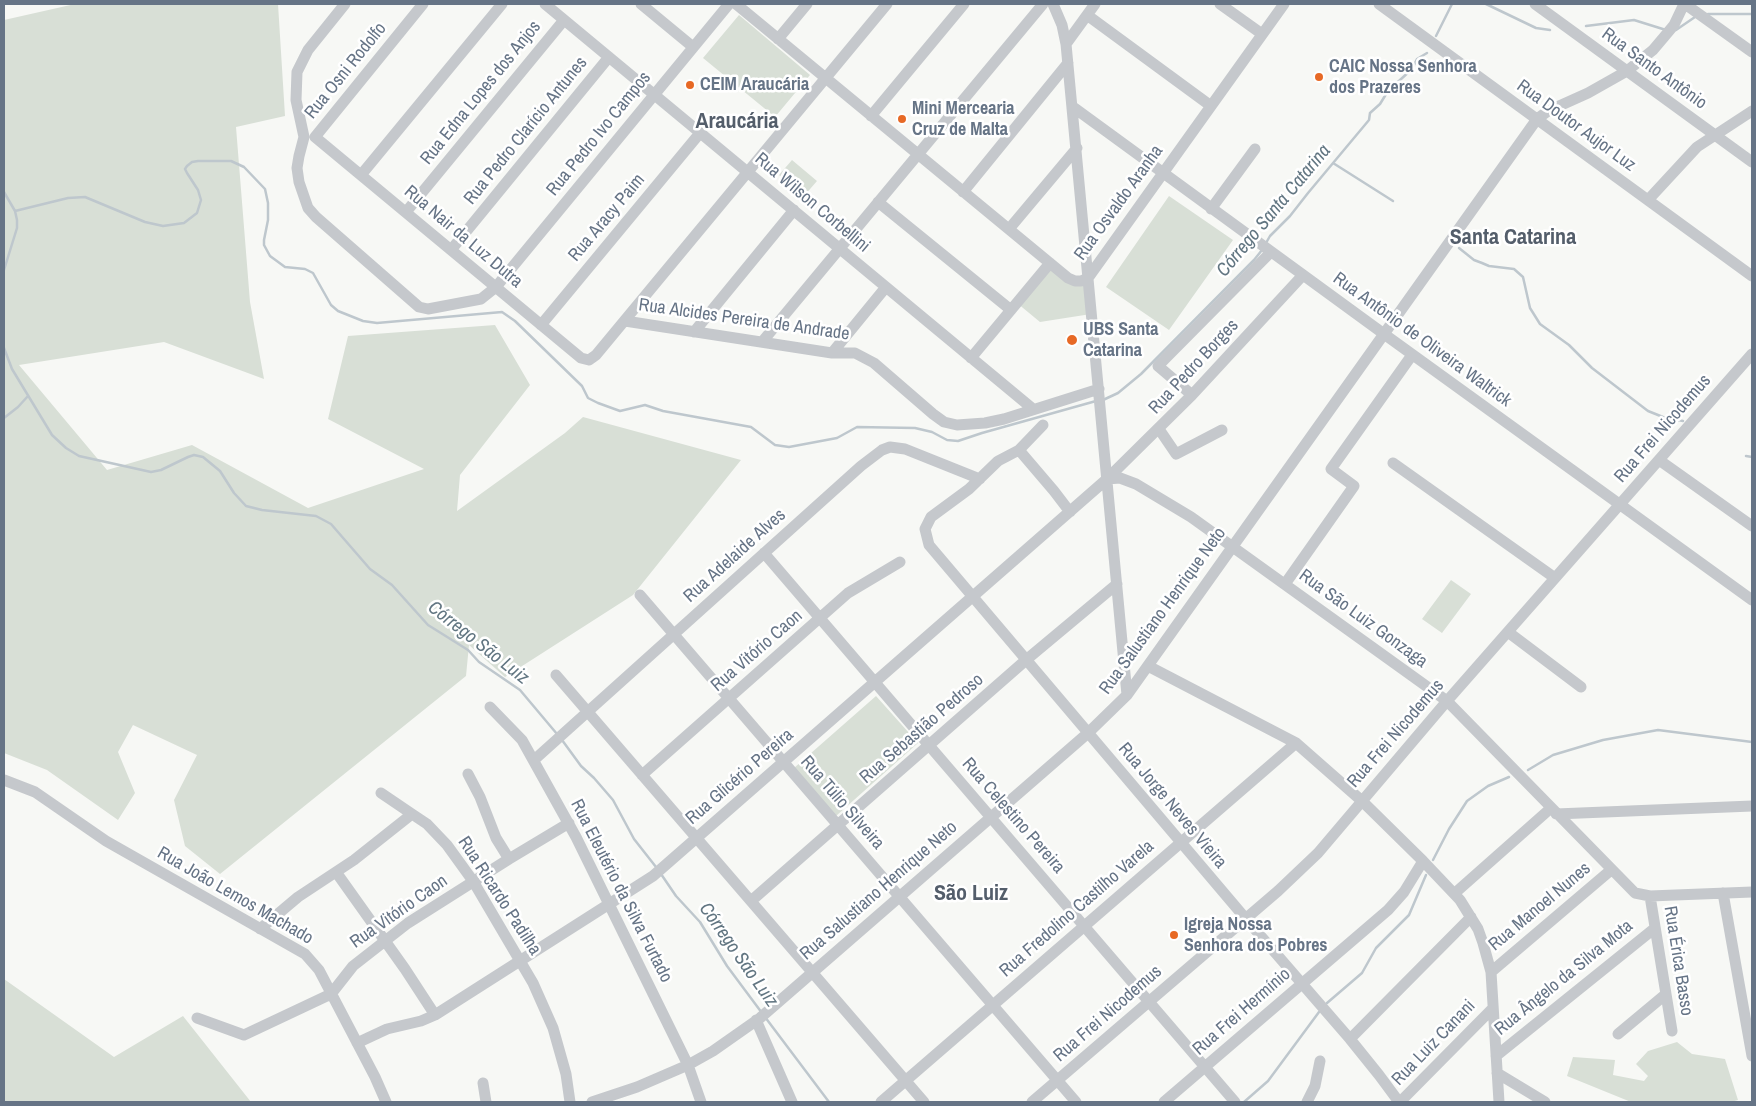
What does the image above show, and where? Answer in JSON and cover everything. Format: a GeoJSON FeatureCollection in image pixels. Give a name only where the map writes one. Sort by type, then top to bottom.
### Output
{"type":"FeatureCollection","features":[{"type":"Feature","properties":{"kind":"street"},"geometry":{"type":"LineString","coordinates":[[310,137],[296,100],[297,72],[308,50],[345,4]]}},
{"type":"Feature","properties":{"kind":"street","name":"Rua Osni Rodolfo"},"geometry":{"type":"LineString","coordinates":[[310,137],[423,4]]}},
{"type":"Feature","properties":{"kind":"street"},"geometry":{"type":"LineString","coordinates":[[361,175],[502,4]]}},
{"type":"Feature","properties":{"kind":"street","name":"Rua Wilson Corbellini"},"geometry":{"type":"LineString","coordinates":[[545,4],[1033,410]]}},
{"type":"Feature","properties":{"kind":"street"},"geometry":{"type":"LineString","coordinates":[[641,4],[693,47]]}},
{"type":"Feature","properties":{"kind":"street","name":"Rua Pedro Ivo Campos"},"geometry":{"type":"LineString","coordinates":[[310,137],[298,156],[299,182],[308,208],[330,230],[419,307],[428,309],[481,300],[496,287],[729,4]]}},
{"type":"Feature","properties":{"kind":"street"},"geometry":{"type":"LineString","coordinates":[[736,4],[1068,278],[1081,281],[1088,278],[1073,108],[1066,44],[1062,25],[1053,4]]}},
{"type":"Feature","properties":{"kind":"street"},"geometry":{"type":"LineString","coordinates":[[778,39],[807,4]]}},
{"type":"Feature","properties":{"kind":"street"},"geometry":{"type":"LineString","coordinates":[[625,321],[887,4]]}},
{"type":"Feature","properties":{"kind":"street"},"geometry":{"type":"LineString","coordinates":[[871,116],[964,4]]}},
{"type":"Feature","properties":{"kind":"street"},"geometry":{"type":"LineString","coordinates":[[762,342],[1043,4]]}},
{"type":"Feature","properties":{"kind":"street"},"geometry":{"type":"LineString","coordinates":[[1066,44],[1095,4]]}},
{"type":"Feature","properties":{"kind":"street"},"geometry":{"type":"LineString","coordinates":[[1220,4],[1262,34]]}},
{"type":"Feature","properties":{"kind":"street","name":"Rua Osvaldo Aranha"},"geometry":{"type":"LineString","coordinates":[[1127,695],[1088,278],[1284,4]]}},
{"type":"Feature","properties":{"kind":"street","name":"Rua Doutor Aujor Luz"},"geometry":{"type":"LineString","coordinates":[[1379,4],[1752,276]]}},
{"type":"Feature","properties":{"kind":"street","name":"Rua Santo Antônio"},"geometry":{"type":"LineString","coordinates":[[1535,4],[1752,162]]}},
{"type":"Feature","properties":{"kind":"street"},"geometry":{"type":"LineString","coordinates":[[1537,119],[1548,111],[1588,93],[1627,71],[1653,50],[1674,25],[1685,4],[1752,52]]}},
{"type":"Feature","properties":{"kind":"street"},"geometry":{"type":"LineString","coordinates":[[1087,15],[1211,106]]}},
{"type":"Feature","properties":{"kind":"street","name":"Rua Edna Lopes dos Anjos"},"geometry":{"type":"LineString","coordinates":[[406,212],[564,20]]}},
{"type":"Feature","properties":{"kind":"street","name":"Rua Pedro Clarício Antunes"},"geometry":{"type":"LineString","coordinates":[[451,250],[609,57]]}},
{"type":"Feature","properties":{"kind":"street"},"geometry":{"type":"LineString","coordinates":[[964,192],[1068,63]]}},
{"type":"Feature","properties":{"kind":"street","name":"Rua Antônio de Oliveira Waltrick"},"geometry":{"type":"LineString","coordinates":[[1073,108],[1752,600]]}},
{"type":"Feature","properties":{"kind":"street"},"geometry":{"type":"LineString","coordinates":[[1648,200],[1696,147],[1752,111]]}},
{"type":"Feature","properties":{"kind":"street","name":"Rua Salustiano Henrique Neto"},"geometry":{"type":"LineString","coordinates":[[592,1102],[637,1087],[688,1065],[713,1051],[761,1016],[1088,733],[1127,695],[1537,119]]}},
{"type":"Feature","properties":{"kind":"street","name":"Rua Aracy Paim"},"geometry":{"type":"LineString","coordinates":[[541,325],[700,133]]}},
{"type":"Feature","properties":{"kind":"street","name":"Rua Nair da Luz Dutra"},"geometry":{"type":"LineString","coordinates":[[310,137],[361,175],[581,358],[589,360],[596,355],[625,321]]}},
{"type":"Feature","properties":{"kind":"street"},"geometry":{"type":"LineString","coordinates":[[1009,229],[1077,148]]}},
{"type":"Feature","properties":{"kind":"street"},"geometry":{"type":"LineString","coordinates":[[1211,209],[1256,149]]}},
{"type":"Feature","properties":{"kind":"street"},"geometry":{"type":"LineString","coordinates":[[878,202],[1011,310]]}},
{"type":"Feature","properties":{"kind":"street"},"geometry":{"type":"LineString","coordinates":[[694,332],[794,210]]}},
{"type":"Feature","properties":{"kind":"street"},"geometry":{"type":"LineString","coordinates":[[1192,395],[1158,366],[1269,250]]}},
{"type":"Feature","properties":{"kind":"street"},"geometry":{"type":"LineString","coordinates":[[971,358],[1050,263]]}},
{"type":"Feature","properties":{"kind":"street","name":"Rua Pedro Borges"},"geometry":{"type":"LineString","coordinates":[[1107,480],[1159,430],[1303,275]]}},
{"type":"Feature","properties":{"kind":"street"},"geometry":{"type":"LineString","coordinates":[[832,353],[886,287]]}},
{"type":"Feature","properties":{"kind":"street","name":"Rua Alcides Pereira de Andrade"},"geometry":{"type":"LineString","coordinates":[[625,321],[832,353],[855,353],[865,357],[944,422],[957,425],[985,424],[1100,391]]}},
{"type":"Feature","properties":{"kind":"street"},"geometry":{"type":"LineString","coordinates":[[1285,584],[1354,486],[1331,470],[1412,355]]}},
{"type":"Feature","properties":{"kind":"street","name":"Rua Frei Nicodemus"},"geometry":{"type":"LineString","coordinates":[[1032,1102],[1300,872],[1447,701],[1752,355]]}},
{"type":"Feature","properties":{"kind":"street"},"geometry":{"type":"LineString","coordinates":[[980,479],[998,461],[1019,450],[1044,425]]}},
{"type":"Feature","properties":{"kind":"street"},"geometry":{"type":"LineString","coordinates":[[1159,430],[1176,454],[1222,430]]}},
{"type":"Feature","properties":{"kind":"street","name":"Rua Adelaide Alves"},"geometry":{"type":"LineString","coordinates":[[534,760],[764,553],[882,450],[890,447],[905,449],[980,479]]}},
{"type":"Feature","properties":{"kind":"street"},"geometry":{"type":"LineString","coordinates":[[1019,450],[1070,512]]}},
{"type":"Feature","properties":{"kind":"street"},"geometry":{"type":"LineString","coordinates":[[1659,460],[1752,526]]}},
{"type":"Feature","properties":{"kind":"street"},"geometry":{"type":"LineString","coordinates":[[1394,463],[1555,578]]}},
{"type":"Feature","properties":{"kind":"street","name":"Rua São Luiz Gonzaga"},"geometry":{"type":"LineString","coordinates":[[1107,480],[1120,478],[1136,484],[1169,502],[1447,701],[1635,893],[1650,896],[1752,892]]}},
{"type":"Feature","properties":{"kind":"street","name":"Rua Jorge Neves Vieira"},"geometry":{"type":"LineString","coordinates":[[980,479],[931,518],[925,529],[928,545],[1350,1039],[1380,1075],[1399,1102]]}},
{"type":"Feature","properties":{"kind":"street","name":"Rua Glicério Pereira"},"geometry":{"type":"LineString","coordinates":[[357,1043],[387,1029],[421,1021],[435,1015],[654,876],[1107,480]]}},
{"type":"Feature","properties":{"kind":"street","name":"Rua Celestino Pereira"},"geometry":{"type":"LineString","coordinates":[[764,553],[1235,1102]]}},
{"type":"Feature","properties":{"kind":"street","name":"Rua Vitório Caon"},"geometry":{"type":"LineString","coordinates":[[642,775],[853,590],[900,562]]}},
{"type":"Feature","properties":{"kind":"street","name":"Rua Sebastião Pedroso"},"geometry":{"type":"LineString","coordinates":[[751,901],[839,826],[1026,660],[1116,584]]}},
{"type":"Feature","properties":{"kind":"street","name":"Rua Túlio Silveira"},"geometry":{"type":"LineString","coordinates":[[640,595],[1076,1102]]}},
{"type":"Feature","properties":{"kind":"street"},"geometry":{"type":"LineString","coordinates":[[1508,632],[1581,687]]}},
{"type":"Feature","properties":{"kind":"street"},"geometry":{"type":"LineString","coordinates":[[1148,666],[1296,743],[1362,801],[1455,893],[1472,917],[1483,943],[1491,972],[1499,1102]]}},
{"type":"Feature","properties":{"kind":"street"},"geometry":{"type":"LineString","coordinates":[[556,675],[924,1102]]}},
{"type":"Feature","properties":{"kind":"street","name":"Rua Eleutério da Silva Furtado"},"geometry":{"type":"LineString","coordinates":[[490,707],[516,732],[534,760],[569,824],[688,1065],[701,1102]]}},
{"type":"Feature","properties":{"kind":"street","name":"Rua Fredolino Castilho Varela"},"geometry":{"type":"LineString","coordinates":[[881,1102],[1296,743]]}},
{"type":"Feature","properties":{"kind":"street"},"geometry":{"type":"LineString","coordinates":[[468,774],[480,797],[496,838],[509,859]]}},
{"type":"Feature","properties":{"kind":"street","name":"Rua João Lemos Machado"},"geometry":{"type":"LineString","coordinates":[[4,780],[35,792],[106,841],[305,954],[319,970],[386,1102]]}},
{"type":"Feature","properties":{"kind":"street","name":"Rua Ricardo Padilha"},"geometry":{"type":"LineString","coordinates":[[381,793],[436,832],[473,881],[533,983],[553,1028],[564,1067],[570,1102]]}},
{"type":"Feature","properties":{"kind":"street"},"geometry":{"type":"LineString","coordinates":[[1455,893],[1554,811],[1752,806]]}},
{"type":"Feature","properties":{"kind":"street"},"geometry":{"type":"LineString","coordinates":[[260,929],[298,897],[336,872],[412,814]]}},
{"type":"Feature","properties":{"kind":"street","name":"Rua Vitório Caon"},"geometry":{"type":"LineString","coordinates":[[197,1018],[244,1035],[330,994],[353,966],[384,940],[473,881],[569,824]]}},
{"type":"Feature","properties":{"kind":"street","name":"Rua Frei Hermínio"},"geometry":{"type":"LineString","coordinates":[[1164,1102],[1396,902],[1424,861]]}},
{"type":"Feature","properties":{"kind":"street","name":"Rua Manoel Nunes"},"geometry":{"type":"LineString","coordinates":[[1491,972],[1611,870]]}},
{"type":"Feature","properties":{"kind":"street"},"geometry":{"type":"LineString","coordinates":[[336,872],[435,1015]]}},
{"type":"Feature","properties":{"kind":"street"},"geometry":{"type":"LineString","coordinates":[[1723,893],[1752,1056]]}},
{"type":"Feature","properties":{"kind":"street","name":"Rua Érica Basso"},"geometry":{"type":"LineString","coordinates":[[1650,896],[1672,1031]]}},
{"type":"Feature","properties":{"kind":"street"},"geometry":{"type":"LineString","coordinates":[[1350,1039],[1472,917]]}},
{"type":"Feature","properties":{"kind":"street","name":"Rua Ângelo da Silva Mota"},"geometry":{"type":"LineString","coordinates":[[1496,1056],[1655,928]]}},
{"type":"Feature","properties":{"kind":"street"},"geometry":{"type":"LineString","coordinates":[[1618,1034],[1666,994]]}},
{"type":"Feature","properties":{"kind":"street","name":"Rua Luiz Canani"},"geometry":{"type":"LineString","coordinates":[[1399,1102],[1493,1008]]}},
{"type":"Feature","properties":{"kind":"street"},"geometry":{"type":"LineString","coordinates":[[761,1016],[792,1102]]}},
{"type":"Feature","properties":{"kind":"street"},"geometry":{"type":"LineString","coordinates":[[1306,1102],[1315,1086],[1320,1061]]}},
{"type":"Feature","properties":{"kind":"street"},"geometry":{"type":"LineString","coordinates":[[1497,1073],[1545,1102]]}},
{"type":"Feature","properties":{"kind":"street"},"geometry":{"type":"LineString","coordinates":[[483,1083],[486,1102]]}},
{"type":"Feature","properties":{"kind":"shaded area"},"geometry":{"type":"Polygon","coordinates":[[[75,4],[278,4],[285,116],[236,127],[250,302],[264,379],[164,342],[19,365],[107,470],[192,445],[308,508],[424,469],[328,419],[348,336],[495,325],[530,385],[460,475],[457,511],[565,433],[583,417],[741,460],[633,595],[505,677],[469,645],[466,676],[220,874],[185,846],[174,800],[197,755],[133,725],[118,752],[135,793],[118,820],[47,770],[4,753],[4,20],[75,4]]]}},
{"type":"Feature","properties":{"kind":"shaded area"},"geometry":{"type":"Polygon","coordinates":[[[739,15],[810,75],[775,117],[703,58],[739,15]]]}},
{"type":"Feature","properties":{"kind":"shaded area"},"geometry":{"type":"Polygon","coordinates":[[[792,160],[817,181],[804,196],[779,175],[792,160]]]}},
{"type":"Feature","properties":{"kind":"shaded area"},"geometry":{"type":"Polygon","coordinates":[[[1169,196],[1233,240],[1169,330],[1106,287],[1169,196]]]}},
{"type":"Feature","properties":{"kind":"shaded area"},"geometry":{"type":"Polygon","coordinates":[[[1050,263],[1068,278],[1088,278],[1091,314],[1040,322],[1017,303],[1050,263]]]}},
{"type":"Feature","properties":{"kind":"shaded area"},"geometry":{"type":"Polygon","coordinates":[[[1451,580],[1471,594],[1442,633],[1422,619],[1451,580]]]}},
{"type":"Feature","properties":{"kind":"shaded area"},"geometry":{"type":"Polygon","coordinates":[[[876,696],[918,743],[836,816],[794,768],[876,696]]]}},
{"type":"Feature","properties":{"kind":"shaded area"},"geometry":{"type":"Polygon","coordinates":[[[4,979],[114,1057],[183,1016],[251,1102],[4,1102],[4,979]]]}},
{"type":"Feature","properties":{"kind":"shaded area"},"geometry":{"type":"Polygon","coordinates":[[[1677,1042],[1692,1054],[1725,1059],[1738,1100],[1731,1102],[1631,1102],[1567,1076],[1573,1057],[1615,1060],[1613,1075],[1644,1081],[1648,1076],[1636,1064],[1648,1051],[1677,1042]]]}},
{"type":"Feature","properties":{"kind":"waterway","name":"Córrego Santa Catarina"},"geometry":{"type":"LineString","coordinates":[[1436,36],[1452,4]]}},
{"type":"Feature","properties":{"kind":"waterway"},"geometry":{"type":"LineString","coordinates":[[1486,4],[1536,28],[1550,30]]}},
{"type":"Feature","properties":{"kind":"waterway"},"geometry":{"type":"LineString","coordinates":[[1708,14],[1752,14]]}},
{"type":"Feature","properties":{"kind":"waterway"},"geometry":{"type":"LineString","coordinates":[[1676,30],[1695,17]]}},
{"type":"Feature","properties":{"kind":"waterway"},"geometry":{"type":"LineString","coordinates":[[1586,26],[1634,20],[1666,30]]}},
{"type":"Feature","properties":{"kind":"waterway","name":"Córrego Santa Catarina"},"geometry":{"type":"LineString","coordinates":[[1266,243],[1369,120],[1370,113],[1380,104],[1388,91],[1412,69],[1417,59],[1427,53]]}},
{"type":"Feature","properties":{"kind":"waterway","name":"Córrego Santa Catarina"},"geometry":{"type":"LineString","coordinates":[[15,211],[68,198],[85,197],[145,222],[163,226],[184,223],[197,213],[201,200],[198,190],[185,169],[187,166],[192,162],[198,161],[231,161],[244,167],[265,189],[268,203],[268,220],[264,245],[270,256],[285,267],[305,269],[313,273],[331,305],[338,311],[363,321],[377,323],[502,312],[515,321],[582,386],[588,398],[598,403],[620,411],[645,405],[663,411],[751,427],[775,445],[789,447],[837,438],[857,427],[915,428],[932,432],[947,440],[958,441],[1096,401]]}},
{"type":"Feature","properties":{"kind":"waterway"},"geometry":{"type":"LineString","coordinates":[[1333,163],[1393,201]]}},
{"type":"Feature","properties":{"kind":"waterway","name":"Córrego São Luiz"},"geometry":{"type":"LineString","coordinates":[[4,192],[15,211],[17,220],[17,228],[4,270]]}},
{"type":"Feature","properties":{"kind":"waterway"},"geometry":{"type":"LineString","coordinates":[[1459,248],[1474,260],[1489,266],[1514,269],[1523,277],[1530,308],[1540,324],[1569,345],[1592,368],[1648,411],[1663,417],[1683,421]]}},
{"type":"Feature","properties":{"kind":"waterway","name":"Córrego Santa Catarina"},"geometry":{"type":"LineString","coordinates":[[1103,400],[1118,393],[1141,374],[1262,250]]}},
{"type":"Feature","properties":{"kind":"waterway","name":"Córrego São Luiz"},"geometry":{"type":"LineString","coordinates":[[4,348],[12,369],[52,435],[66,448],[79,456],[151,472],[161,470],[194,455],[203,457],[220,471],[234,493],[246,506],[262,510],[316,516],[331,524],[370,569],[392,585],[428,625],[468,650],[479,662],[520,690],[557,734]]}},
{"type":"Feature","properties":{"kind":"waterway"},"geometry":{"type":"LineString","coordinates":[[4,418],[28,396]]}},
{"type":"Feature","properties":{"kind":"waterway"},"geometry":{"type":"LineString","coordinates":[[1746,456],[1752,457]]}},
{"type":"Feature","properties":{"kind":"waterway","name":"Córrego São Luiz"},"geometry":{"type":"LineString","coordinates":[[1528,770],[1553,755],[1603,740],[1658,730],[1752,742]]}},
{"type":"Feature","properties":{"kind":"waterway","name":"Córrego São Luiz"},"geometry":{"type":"LineString","coordinates":[[562,740],[581,766],[613,800],[634,839],[656,867]]}},
{"type":"Feature","properties":{"kind":"waterway","name":"Córrego São Luiz"},"geometry":{"type":"LineString","coordinates":[[1433,860],[1449,829],[1467,801],[1488,786],[1509,777]]}},
{"type":"Feature","properties":{"kind":"waterway","name":"Córrego São Luiz"},"geometry":{"type":"LineString","coordinates":[[661,874],[676,896],[700,922],[727,966],[762,1013]]}},
{"type":"Feature","properties":{"kind":"waterway","name":"Córrego São Luiz"},"geometry":{"type":"LineString","coordinates":[[1327,1003],[1362,973],[1376,948],[1409,915],[1426,875]]}},
{"type":"Feature","properties":{"kind":"waterway","name":"Córrego São Luiz"},"geometry":{"type":"LineString","coordinates":[[1244,1102],[1268,1081],[1319,1012]]}},
{"type":"Feature","properties":{"kind":"waterway","name":"Córrego São Luiz"},"geometry":{"type":"LineString","coordinates":[[765,1017],[829,1102]]}},
{"type":"Feature","properties":{"kind":"place","name":"CAIC Nossa Senhora dos Prazeres"},"geometry":{"type":"Point","coordinates":[1319,77]}},
{"type":"Feature","properties":{"kind":"place","name":"CEIM Araucária"},"geometry":{"type":"Point","coordinates":[690,85]}},
{"type":"Feature","properties":{"kind":"place","name":"Mini Mercearia Cruz de Malta"},"geometry":{"type":"Point","coordinates":[902,119]}},
{"type":"Feature","properties":{"kind":"place","name":"UBS Santa Catarina"},"geometry":{"type":"Point","coordinates":[1072,340]}},
{"type":"Feature","properties":{"kind":"place","name":"Igreja Nossa Senhora dos Pobres"},"geometry":{"type":"Point","coordinates":[1174,935]}},
{"type":"Feature","properties":{"kind":"district","name":"Araucária"},"geometry":{"type":"Point","coordinates":[737,122]}},
{"type":"Feature","properties":{"kind":"district","name":"Santa Catarina"},"geometry":{"type":"Point","coordinates":[1513,238]}},
{"type":"Feature","properties":{"kind":"district","name":"São Luiz"},"geometry":{"type":"Point","coordinates":[971,894]}}]}
